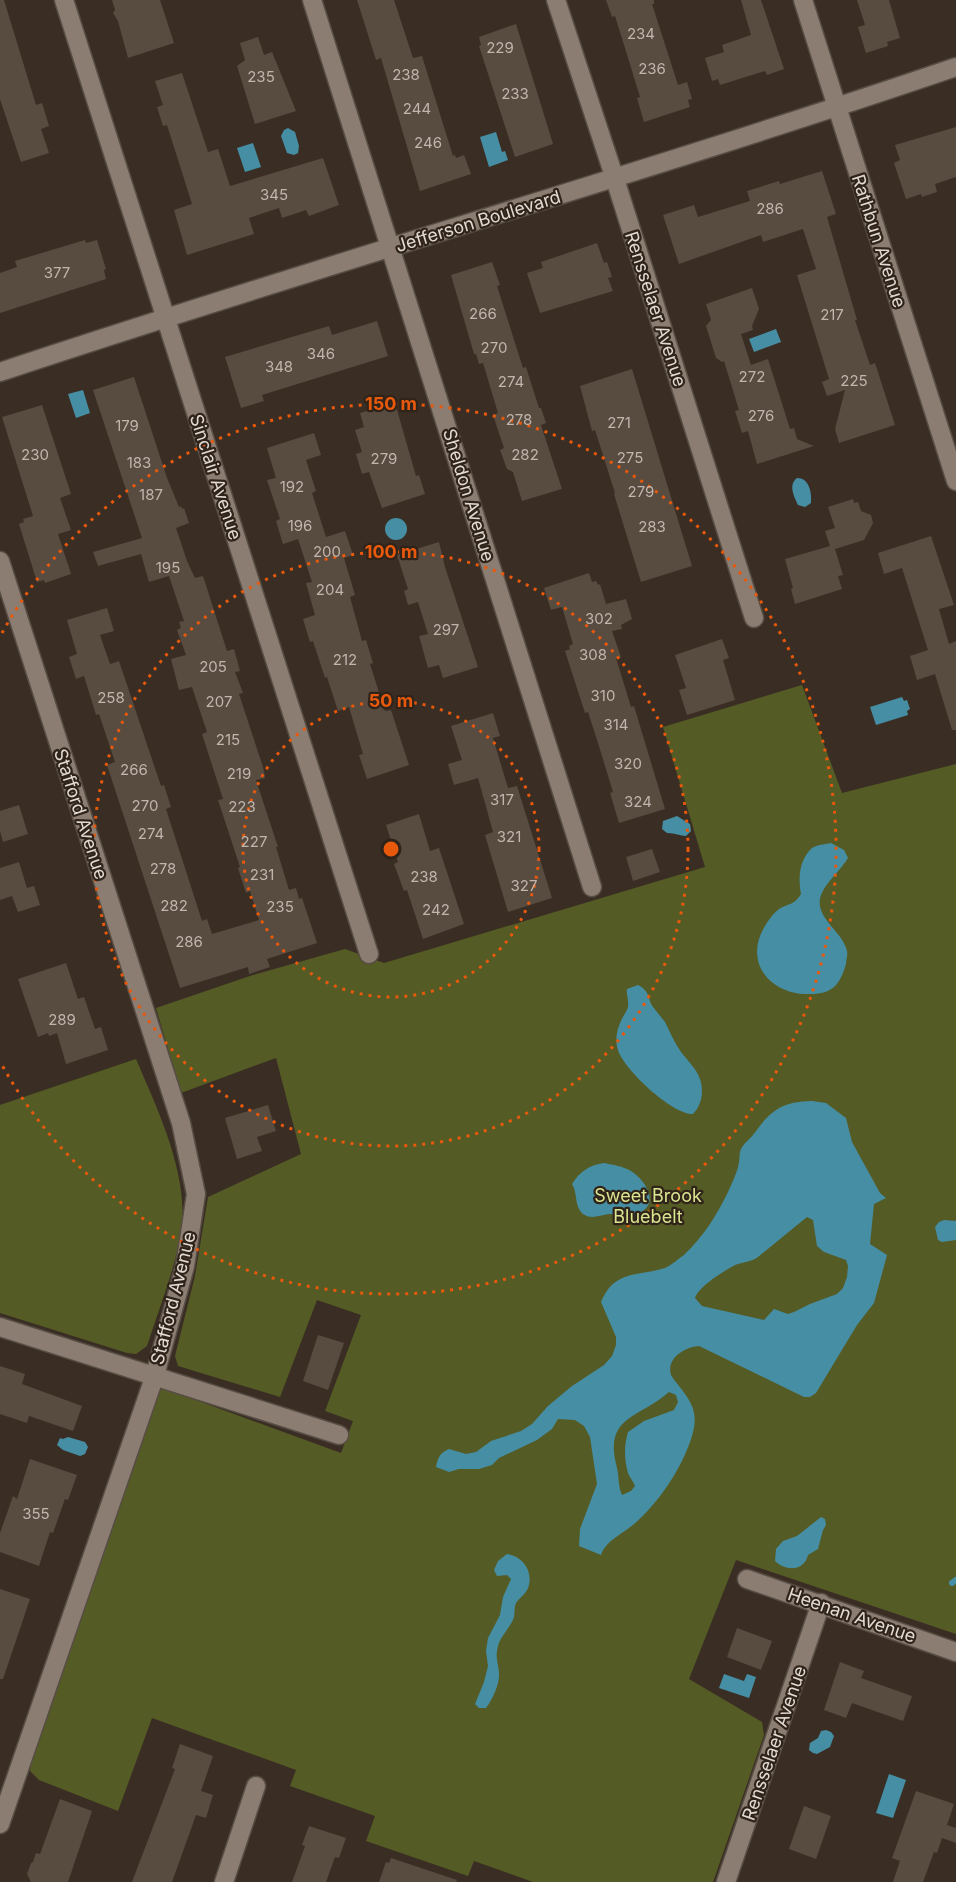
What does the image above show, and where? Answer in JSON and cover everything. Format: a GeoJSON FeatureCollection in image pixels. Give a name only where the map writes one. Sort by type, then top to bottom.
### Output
{"type":"FeatureCollection","features":[{"type":"Feature","properties":{"kind":"street","name":"Sinclair Avenue"},"geometry":{"type":"LineString","coordinates":[[64,0],[369,954]]}},
{"type":"Feature","properties":{"kind":"street","name":"Sheldon Avenue"},"geometry":{"type":"LineString","coordinates":[[312,0],[592,887]]}},
{"type":"Feature","properties":{"kind":"street","name":"Rensselaer Avenue"},"geometry":{"type":"LineString","coordinates":[[556,0],[754,618]]}},
{"type":"Feature","properties":{"kind":"street","name":"Rathbun Avenue"},"geometry":{"type":"LineString","coordinates":[[803,0],[956,481]]}},
{"type":"Feature","properties":{"kind":"street","name":"Jefferson Boulevard"},"geometry":{"type":"LineString","coordinates":[[0,372],[165,317],[615,179],[837,108],[956,67]]}},
{"type":"Feature","properties":{"kind":"street","name":"Stafford Avenue"},"geometry":{"type":"LineString","coordinates":[[0,561],[182,1123],[196,1194],[185,1266],[155,1375],[0,1824]]}},
{"type":"Feature","properties":{"kind":"street"},"geometry":{"type":"LineString","coordinates":[[0,1327],[339,1435]]}},
{"type":"Feature","properties":{"kind":"street","name":"Heenan Avenue"},"geometry":{"type":"LineString","coordinates":[[747,1579],[956,1652]]}},
{"type":"Feature","properties":{"kind":"street","name":"Rensselaer Avenue"},"geometry":{"type":"LineString","coordinates":[[726,1882],[821,1604]]}},
{"type":"Feature","properties":{"kind":"street"},"geometry":{"type":"LineString","coordinates":[[224,1882],[256,1786]]}},
{"type":"Feature","properties":{"kind":"green space","name":"Sweet Brook Bluebelt"},"geometry":{"type":"Polygon","coordinates":[[[802,685],[842,793],[956,764],[956,1634],[736,1560],[689,1679],[762,1722],[764,1735],[713,1882],[533,1882],[474,1861],[468,1876],[366,1841],[375,1816],[290,1786],[296,1770],[152,1718],[118,1811],[39,1780],[30,1771],[31,1758],[154,1395],[163,1388],[341,1453],[353,1421],[325,1411],[361,1315],[317,1300],[280,1397],[178,1366],[175,1356],[195,1276],[208,1197],[301,1154],[276,1058],[181,1093],[156,1008],[250,976],[345,949],[384,963],[705,867],[663,727],[802,685]]]}},
{"type":"Feature","properties":{"kind":"green space"},"geometry":{"type":"Polygon","coordinates":[[[136,1059],[172,1149],[182,1197],[182,1221],[172,1270],[147,1346],[136,1354],[0,1313],[0,1105],[136,1059]]]}},
{"type":"Feature","properties":{"kind":"water"},"geometry":{"type":"Polygon","coordinates":[[[288,128],[295,132],[299,146],[298,153],[294,155],[287,153],[281,136],[288,128]]]}},
{"type":"Feature","properties":{"kind":"water"},"geometry":{"type":"Polygon","coordinates":[[[496,132],[502,152],[505,151],[508,160],[489,167],[480,137],[496,132]]]}},
{"type":"Feature","properties":{"kind":"water"},"geometry":{"type":"Polygon","coordinates":[[[253,143],[261,167],[245,172],[237,148],[253,143]]]}},
{"type":"Feature","properties":{"kind":"water"},"geometry":{"type":"Polygon","coordinates":[[[776,329],[781,342],[754,352],[749,339],[776,329]]]}},
{"type":"Feature","properties":{"kind":"water"},"geometry":{"type":"Polygon","coordinates":[[[83,390],[90,413],[76,418],[68,394],[83,390]]]}},
{"type":"Feature","properties":{"kind":"water"},"geometry":{"type":"Polygon","coordinates":[[[797,478],[804,480],[810,490],[811,503],[805,507],[798,505],[792,487],[797,478]]]}},
{"type":"Feature","properties":{"kind":"water"},"geometry":{"type":"Polygon","coordinates":[[[396,518],[404,521],[407,529],[404,537],[396,540],[388,537],[385,529],[388,521],[396,518]]]}},
{"type":"Feature","properties":{"kind":"water"},"geometry":{"type":"Polygon","coordinates":[[[902,697],[904,701],[907,700],[910,709],[907,711],[908,715],[876,725],[870,707],[902,697]]]}},
{"type":"Feature","properties":{"kind":"water"},"geometry":{"type":"Polygon","coordinates":[[[677,816],[690,824],[691,831],[686,836],[667,833],[662,829],[663,821],[677,816]]]}},
{"type":"Feature","properties":{"kind":"water"},"geometry":{"type":"Polygon","coordinates":[[[831,843],[844,850],[848,858],[823,890],[820,903],[825,917],[844,944],[847,953],[846,964],[838,983],[828,991],[799,994],[778,986],[763,972],[757,951],[759,939],[773,915],[779,909],[794,902],[801,894],[800,870],[804,858],[812,848],[831,843]]]}},
{"type":"Feature","properties":{"kind":"water"},"geometry":{"type":"Polygon","coordinates":[[[638,985],[647,993],[653,1007],[665,1022],[700,1079],[701,1098],[693,1114],[674,1107],[650,1090],[629,1069],[618,1050],[617,1032],[628,1007],[627,989],[638,985]]]}},
{"type":"Feature","properties":{"kind":"water"},"geometry":{"type":"Polygon","coordinates":[[[801,1102],[826,1103],[846,1118],[852,1142],[880,1193],[886,1198],[874,1204],[870,1244],[887,1255],[874,1303],[857,1325],[816,1393],[810,1397],[804,1397],[699,1346],[683,1351],[671,1363],[670,1369],[671,1375],[693,1410],[694,1428],[685,1454],[663,1493],[630,1528],[607,1545],[601,1555],[579,1546],[580,1529],[597,1484],[590,1437],[584,1426],[575,1420],[558,1419],[552,1429],[537,1440],[499,1458],[492,1465],[479,1469],[459,1469],[449,1472],[436,1467],[440,1456],[449,1449],[466,1454],[476,1452],[491,1441],[521,1431],[532,1424],[548,1406],[572,1386],[604,1365],[612,1356],[616,1345],[616,1337],[601,1302],[607,1291],[620,1279],[665,1268],[684,1255],[703,1233],[724,1201],[736,1173],[740,1151],[744,1145],[771,1114],[784,1106],[801,1102]],[[807,1217],[758,1257],[735,1265],[712,1279],[697,1293],[695,1298],[702,1306],[764,1320],[774,1309],[788,1314],[837,1294],[843,1288],[847,1277],[846,1260],[824,1252],[817,1246],[813,1220],[807,1217]],[[669,1392],[635,1414],[619,1428],[614,1451],[622,1495],[631,1491],[635,1486],[626,1463],[625,1447],[628,1432],[644,1421],[674,1410],[678,1402],[676,1395],[669,1392]]]}},
{"type":"Feature","properties":{"kind":"water"},"geometry":{"type":"Polygon","coordinates":[[[604,1163],[628,1169],[643,1182],[650,1201],[642,1212],[633,1215],[609,1214],[592,1217],[580,1211],[572,1184],[586,1169],[604,1163]]]}},
{"type":"Feature","properties":{"kind":"water"},"geometry":{"type":"Polygon","coordinates":[[[944,1220],[956,1221],[956,1240],[942,1242],[938,1240],[935,1227],[944,1220]]]}},
{"type":"Feature","properties":{"kind":"water"},"geometry":{"type":"Polygon","coordinates":[[[68,1437],[85,1442],[88,1447],[85,1454],[80,1456],[63,1450],[57,1445],[60,1438],[68,1437]]]}},
{"type":"Feature","properties":{"kind":"water"},"geometry":{"type":"Polygon","coordinates":[[[821,1517],[825,1519],[826,1525],[818,1549],[808,1555],[803,1565],[789,1568],[775,1561],[776,1549],[783,1541],[797,1536],[821,1517]]]}},
{"type":"Feature","properties":{"kind":"water"},"geometry":{"type":"Polygon","coordinates":[[[507,1554],[518,1558],[526,1566],[530,1576],[529,1582],[527,1590],[516,1603],[513,1621],[498,1646],[499,1677],[495,1692],[486,1708],[479,1708],[475,1704],[488,1666],[486,1651],[488,1638],[500,1615],[503,1597],[511,1579],[507,1575],[497,1576],[494,1570],[498,1561],[507,1554]]]}},
{"type":"Feature","properties":{"kind":"water"},"geometry":{"type":"Polygon","coordinates":[[[724,1674],[744,1681],[747,1674],[756,1677],[749,1698],[719,1688],[724,1674]]]}},
{"type":"Feature","properties":{"kind":"water"},"geometry":{"type":"Polygon","coordinates":[[[826,1730],[834,1736],[830,1747],[817,1754],[813,1753],[809,1750],[810,1743],[818,1738],[821,1731],[826,1730]]]}},
{"type":"Feature","properties":{"kind":"water"},"geometry":{"type":"Polygon","coordinates":[[[889,1774],[906,1780],[893,1818],[876,1813],[889,1774]]]}},
{"type":"Feature","properties":{"kind":"building"},"geometry":{"type":"Polygon","coordinates":[[[0,0],[4,0],[36,105],[42,103],[49,126],[41,129],[49,153],[21,162],[0,99],[0,0]]]}},
{"type":"Feature","properties":{"kind":"building"},"geometry":{"type":"Polygon","coordinates":[[[112,0],[160,0],[174,43],[128,58],[118,21],[113,13],[115,10],[112,0]]]}},
{"type":"Feature","properties":{"kind":"building"},"geometry":{"type":"Polygon","coordinates":[[[357,0],[394,0],[413,58],[422,56],[453,156],[455,155],[456,158],[464,155],[471,174],[420,191],[381,58],[376,60],[357,0]]]}},
{"type":"Feature","properties":{"kind":"building"},"geometry":{"type":"Polygon","coordinates":[[[606,0],[654,0],[652,4],[678,85],[687,82],[692,99],[688,100],[690,107],[644,122],[637,98],[640,97],[615,16],[612,17],[606,0]]]}},
{"type":"Feature","properties":{"kind":"building"},"geometry":{"type":"Polygon","coordinates":[[[741,0],[761,0],[784,69],[767,75],[765,71],[720,85],[718,79],[712,81],[705,58],[724,52],[722,45],[751,35],[741,0]]]}},
{"type":"Feature","properties":{"kind":"building"},"geometry":{"type":"Polygon","coordinates":[[[857,0],[889,0],[900,38],[887,42],[888,46],[866,53],[858,27],[865,25],[857,0]]]}},
{"type":"Feature","properties":{"kind":"building"},"geometry":{"type":"Polygon","coordinates":[[[516,24],[553,144],[515,157],[479,46],[481,45],[479,37],[516,24]]]}},
{"type":"Feature","properties":{"kind":"building"},"geometry":{"type":"Polygon","coordinates":[[[258,37],[264,55],[272,52],[296,111],[255,124],[237,66],[245,60],[240,43],[258,37]]]}},
{"type":"Feature","properties":{"kind":"building"},"geometry":{"type":"Polygon","coordinates":[[[182,73],[208,152],[218,149],[230,186],[323,158],[339,205],[309,216],[306,210],[282,218],[279,208],[249,218],[254,234],[187,255],[174,210],[192,204],[167,125],[163,126],[157,107],[163,105],[155,81],[182,73]]]}},
{"type":"Feature","properties":{"kind":"building"},"geometry":{"type":"Polygon","coordinates":[[[956,127],[956,177],[935,184],[937,192],[906,199],[894,163],[900,160],[895,145],[956,127]]]}},
{"type":"Feature","properties":{"kind":"building"},"geometry":{"type":"Polygon","coordinates":[[[822,171],[836,214],[827,217],[857,320],[855,320],[870,365],[875,363],[895,425],[839,443],[835,429],[845,390],[827,396],[822,382],[829,379],[797,275],[816,269],[803,229],[763,242],[761,235],[679,264],[663,215],[694,205],[698,217],[750,201],[747,191],[822,171]]]}},
{"type":"Feature","properties":{"kind":"building"},"geometry":{"type":"Polygon","coordinates":[[[85,240],[86,243],[97,240],[106,269],[104,270],[106,279],[0,313],[0,273],[17,267],[15,261],[85,240]]]}},
{"type":"Feature","properties":{"kind":"building"},"geometry":{"type":"Polygon","coordinates":[[[597,243],[612,277],[608,278],[613,291],[540,313],[527,273],[543,268],[541,262],[597,243]]]}},
{"type":"Feature","properties":{"kind":"building"},"geometry":{"type":"Polygon","coordinates":[[[492,262],[500,285],[497,286],[523,368],[526,367],[546,423],[541,425],[562,489],[522,501],[513,472],[507,469],[500,450],[504,448],[493,415],[498,413],[483,363],[479,364],[474,354],[451,275],[492,262]]]}},
{"type":"Feature","properties":{"kind":"building"},"geometry":{"type":"Polygon","coordinates":[[[752,288],[759,309],[752,326],[753,330],[741,334],[751,365],[768,359],[790,429],[794,428],[797,439],[814,446],[757,464],[748,431],[742,433],[735,411],[739,410],[724,361],[716,358],[706,326],[711,320],[706,304],[752,288]]]}},
{"type":"Feature","properties":{"kind":"building"},"geometry":{"type":"Polygon","coordinates":[[[377,321],[388,356],[262,395],[264,401],[241,408],[225,357],[329,326],[332,335],[377,321]]]}},
{"type":"Feature","properties":{"kind":"building"},"geometry":{"type":"Polygon","coordinates":[[[632,369],[692,566],[641,582],[595,430],[592,431],[580,386],[632,369]]]}},
{"type":"Feature","properties":{"kind":"building"},"geometry":{"type":"Polygon","coordinates":[[[134,377],[167,478],[179,507],[184,508],[189,523],[176,528],[187,561],[195,578],[203,576],[227,651],[234,649],[240,671],[235,672],[243,693],[239,694],[265,778],[256,780],[278,847],[276,847],[289,890],[296,888],[299,899],[302,898],[317,943],[267,959],[270,967],[249,974],[248,967],[180,988],[107,765],[115,762],[99,714],[96,715],[84,676],[76,679],[69,657],[77,654],[67,620],[107,608],[114,631],[100,635],[110,664],[119,661],[161,786],[164,785],[171,807],[166,809],[202,921],[207,919],[212,934],[259,920],[250,891],[246,893],[218,800],[223,799],[202,734],[207,732],[192,687],[179,690],[171,659],[186,655],[177,630],[181,628],[179,622],[184,621],[169,576],[149,582],[141,554],[98,566],[93,552],[142,538],[93,390],[134,377]]]}},
{"type":"Feature","properties":{"kind":"building"},"geometry":{"type":"Polygon","coordinates":[[[395,403],[416,476],[419,475],[425,494],[382,508],[369,472],[362,474],[356,454],[362,452],[355,430],[364,427],[360,413],[395,403]]]}},
{"type":"Feature","properties":{"kind":"building"},"geometry":{"type":"Polygon","coordinates":[[[42,405],[71,494],[60,498],[71,530],[58,534],[71,574],[45,583],[44,580],[37,582],[19,524],[24,522],[23,519],[33,516],[2,417],[42,405]]]}},
{"type":"Feature","properties":{"kind":"building"},"geometry":{"type":"Polygon","coordinates":[[[314,433],[321,455],[306,460],[316,491],[312,493],[326,537],[345,531],[353,555],[344,558],[355,595],[350,597],[362,641],[366,640],[373,663],[370,664],[385,711],[391,710],[409,765],[367,779],[359,755],[363,754],[349,707],[338,711],[327,677],[325,678],[313,641],[310,642],[303,619],[315,615],[306,583],[312,582],[298,539],[283,544],[276,521],[280,519],[267,480],[276,478],[267,448],[314,433]]]}},
{"type":"Feature","properties":{"kind":"building"},"geometry":{"type":"Polygon","coordinates":[[[853,499],[854,503],[858,502],[861,511],[871,515],[873,523],[864,540],[835,549],[843,575],[838,576],[842,589],[795,604],[785,559],[830,546],[825,531],[835,528],[828,507],[853,499]]]}},
{"type":"Feature","properties":{"kind":"building"},"geometry":{"type":"Polygon","coordinates":[[[931,536],[954,605],[939,609],[949,644],[956,641],[956,730],[952,730],[935,674],[917,680],[910,656],[928,650],[902,568],[884,574],[878,553],[931,536]]]}},
{"type":"Feature","properties":{"kind":"building"},"geometry":{"type":"Polygon","coordinates":[[[439,542],[478,667],[443,678],[439,665],[428,668],[419,636],[428,634],[418,602],[408,605],[404,591],[408,589],[397,555],[439,542]]]}},
{"type":"Feature","properties":{"kind":"building"},"geometry":{"type":"Polygon","coordinates":[[[589,573],[592,582],[596,581],[598,585],[600,584],[606,604],[626,599],[632,619],[621,625],[622,629],[612,631],[621,657],[616,658],[631,707],[634,706],[665,809],[619,823],[610,793],[613,792],[598,743],[588,712],[585,713],[565,651],[573,644],[562,607],[551,610],[544,588],[589,573]]]}},
{"type":"Feature","properties":{"kind":"building"},"geometry":{"type":"Polygon","coordinates":[[[722,639],[729,658],[723,660],[735,700],[687,715],[679,690],[686,688],[675,655],[722,639]]]}},
{"type":"Feature","properties":{"kind":"building"},"geometry":{"type":"Polygon","coordinates":[[[493,713],[500,736],[493,738],[508,788],[517,786],[552,898],[508,912],[485,835],[493,832],[478,778],[454,785],[448,764],[462,760],[451,726],[493,713]]]}},
{"type":"Feature","properties":{"kind":"building"},"geometry":{"type":"Polygon","coordinates":[[[19,805],[28,834],[3,842],[0,831],[0,811],[19,805]]]}},
{"type":"Feature","properties":{"kind":"building"},"geometry":{"type":"Polygon","coordinates":[[[419,814],[430,851],[439,848],[464,924],[423,939],[407,890],[404,891],[394,864],[398,862],[386,825],[419,814]]]}},
{"type":"Feature","properties":{"kind":"building"},"geometry":{"type":"Polygon","coordinates":[[[652,849],[660,872],[633,881],[626,857],[652,849]]]}},
{"type":"Feature","properties":{"kind":"building"},"geometry":{"type":"Polygon","coordinates":[[[19,862],[27,888],[34,886],[40,905],[18,912],[12,896],[0,900],[0,868],[19,862]]]}},
{"type":"Feature","properties":{"kind":"building"},"geometry":{"type":"Polygon","coordinates":[[[66,963],[78,999],[84,997],[95,1029],[101,1027],[108,1050],[66,1064],[57,1033],[49,1036],[48,1033],[38,1037],[18,979],[66,963]]]}},
{"type":"Feature","properties":{"kind":"building"},"geometry":{"type":"Polygon","coordinates":[[[268,1105],[276,1131],[257,1137],[262,1151],[237,1159],[225,1118],[268,1105]]]}},
{"type":"Feature","properties":{"kind":"building"},"geometry":{"type":"Polygon","coordinates":[[[318,1335],[344,1343],[328,1390],[303,1381],[318,1335]]]}},
{"type":"Feature","properties":{"kind":"building"},"geometry":{"type":"Polygon","coordinates":[[[0,1366],[25,1374],[22,1384],[82,1406],[73,1431],[29,1416],[27,1423],[0,1414],[0,1366]]]}},
{"type":"Feature","properties":{"kind":"building"},"geometry":{"type":"Polygon","coordinates":[[[30,1459],[77,1475],[68,1500],[65,1499],[53,1533],[50,1532],[39,1566],[0,1552],[0,1533],[13,1496],[17,1499],[30,1459]]]}},
{"type":"Feature","properties":{"kind":"building"},"geometry":{"type":"Polygon","coordinates":[[[0,1589],[30,1599],[3,1679],[0,1679],[0,1589]]]}},
{"type":"Feature","properties":{"kind":"building"},"geometry":{"type":"Polygon","coordinates":[[[737,1628],[772,1641],[761,1670],[727,1657],[737,1628]]]}},
{"type":"Feature","properties":{"kind":"building"},"geometry":{"type":"Polygon","coordinates":[[[840,1662],[864,1671],[861,1678],[912,1696],[903,1721],[852,1703],[846,1718],[824,1710],[840,1662]]]}},
{"type":"Feature","properties":{"kind":"building"},"geometry":{"type":"Polygon","coordinates":[[[180,1744],[213,1756],[201,1791],[213,1795],[206,1818],[196,1815],[172,1882],[132,1882],[175,1769],[172,1768],[180,1744]]]}},
{"type":"Feature","properties":{"kind":"building"},"geometry":{"type":"Polygon","coordinates":[[[916,1791],[954,1804],[947,1825],[956,1828],[956,1843],[942,1838],[923,1882],[893,1882],[900,1861],[892,1858],[916,1791]]]}},
{"type":"Feature","properties":{"kind":"building"},"geometry":{"type":"Polygon","coordinates":[[[60,1799],[92,1811],[68,1882],[31,1882],[27,1874],[36,1853],[40,1854],[60,1799]]]}},
{"type":"Feature","properties":{"kind":"building"},"geometry":{"type":"Polygon","coordinates":[[[804,1806],[831,1816],[816,1859],[789,1849],[804,1806]]]}},
{"type":"Feature","properties":{"kind":"building"},"geometry":{"type":"Polygon","coordinates":[[[309,1826],[346,1838],[339,1858],[335,1857],[326,1882],[292,1882],[305,1846],[302,1845],[309,1826]]]}},
{"type":"Feature","properties":{"kind":"building"},"geometry":{"type":"Polygon","coordinates":[[[391,1858],[457,1880],[456,1882],[379,1882],[386,1862],[389,1863],[391,1858]]]}},
{"type":"Feature","properties":{"kind":"waterway"},"geometry":{"type":"LineString","coordinates":[[952,1583],[956,1580]]}}]}
